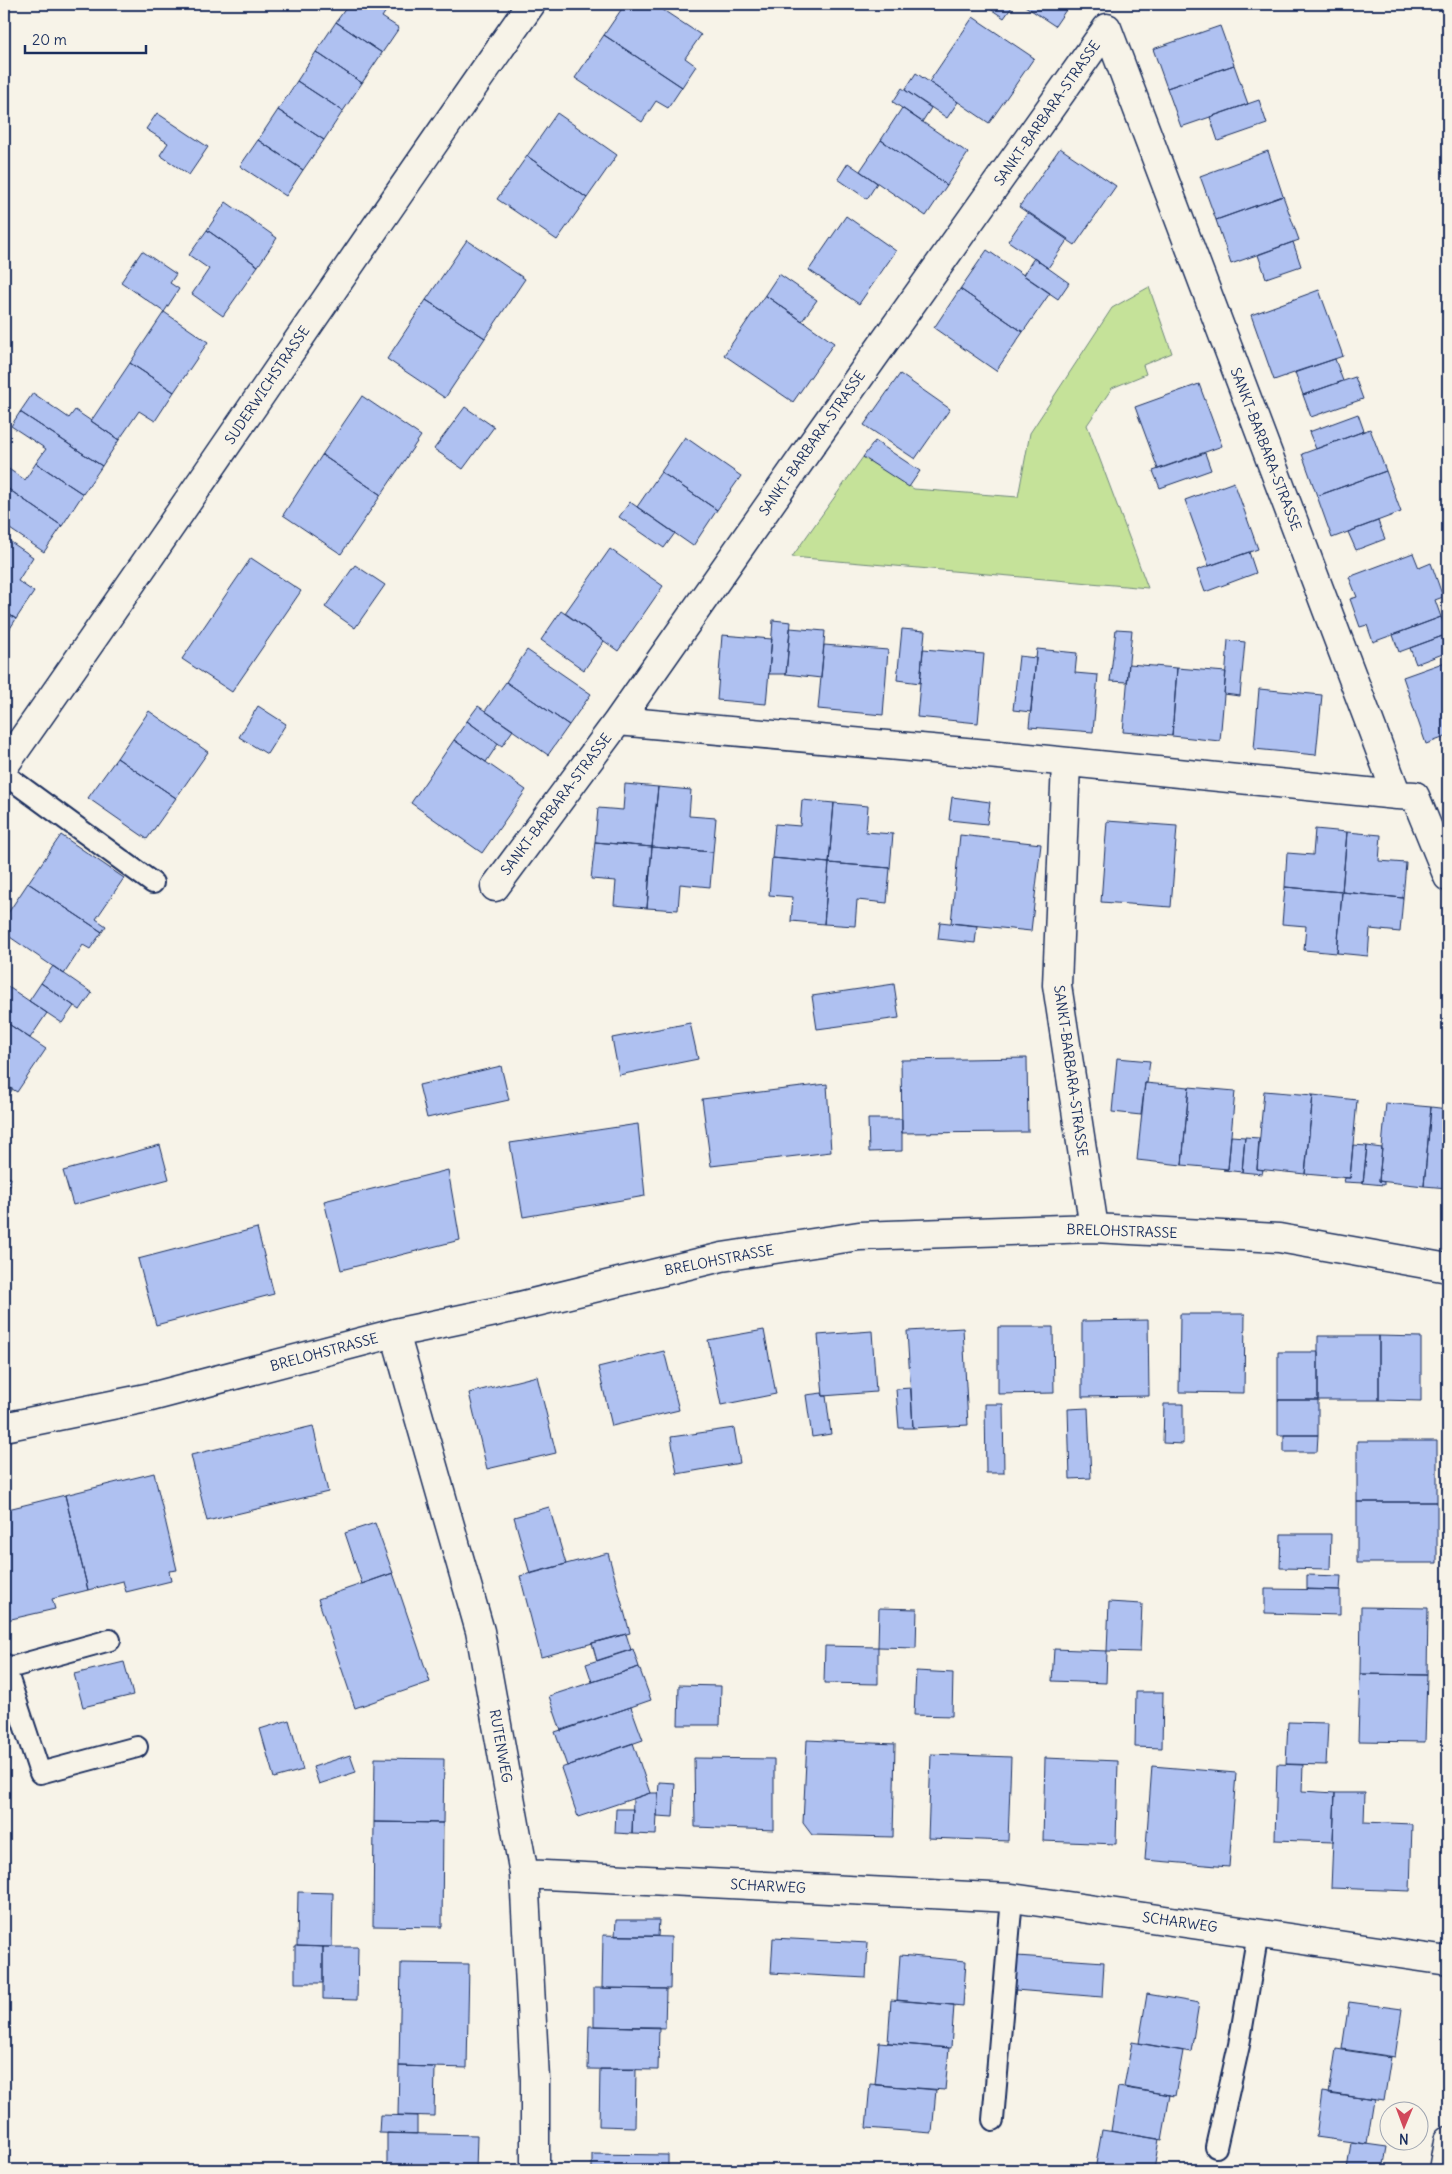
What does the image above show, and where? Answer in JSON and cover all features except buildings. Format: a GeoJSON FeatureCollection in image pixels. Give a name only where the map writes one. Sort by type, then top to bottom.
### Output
{"type":"FeatureCollection","features":[{"type":"Feature","properties":{"kind":"street","name":"SUDERWICHSTRASSE"},"geometry":{"type":"LineString","coordinates":[[4,766],[84,653],[408,178],[531,4]]}},
{"type":"Feature","properties":{"kind":"street","name":"SANKT-BARBARA-STRASSE"},"geometry":{"type":"LineString","coordinates":[[495,887],[618,721],[818,434],[1107,28],[1397,795]]}},
{"type":"Feature","properties":{"kind":"street","name":"SANKT-BARBARA-STRASSE"},"geometry":{"type":"LineString","coordinates":[[618,721],[999,755],[1415,796],[1448,877]]}},
{"type":"Feature","properties":{"kind":"street","name":"SANKT-BARBARA-STRASSE"},"geometry":{"type":"LineString","coordinates":[[1066,763],[1057,985],[1094,1228]]}},
{"type":"Feature","properties":{"kind":"street","name":"BRELOHSTRASSE"},"geometry":{"type":"LineString","coordinates":[[4,1427],[151,1397],[395,1334],[722,1257],[859,1236],[1094,1228],[1279,1238],[1448,1268]]}},
{"type":"Feature","properties":{"kind":"street","name":"RUTENWEG"},"geometry":{"type":"LineString","coordinates":[[395,1334],[480,1632],[524,1874],[535,2079],[535,2170]]}},
{"type":"Feature","properties":{"kind":"street","name":"SCHARWEG"},"geometry":{"type":"LineString","coordinates":[[524,1874],[1012,1898],[1448,1961]]}},
{"type":"Feature","properties":{"kind":"street"},"geometry":{"type":"LineString","coordinates":[[1443,2170],[1448,2142]]}},
{"type":"Feature","properties":{"kind":"lane"},"geometry":{"type":"LineString","coordinates":[[4,774],[153,883]]}},
{"type":"Feature","properties":{"kind":"lane"},"geometry":{"type":"LineString","coordinates":[[110,1640],[4,1667],[40,1773],[137,1747]]}},
{"type":"Feature","properties":{"kind":"lane"},"geometry":{"type":"LineString","coordinates":[[993,2120],[1012,1898]]}},
{"type":"Feature","properties":{"kind":"lane"},"geometry":{"type":"LineString","coordinates":[[1216,2147],[1238,2045],[1258,1933]]}},
{"type":"Feature","properties":{"kind":"green space"},"geometry":{"type":"Polygon","coordinates":[[[1149,287],[1172,353],[1143,365],[1146,374],[1112,388],[1087,425],[1148,588],[792,557],[863,457],[914,489],[1018,497],[1030,433],[1112,308],[1149,287]]]}}]}
